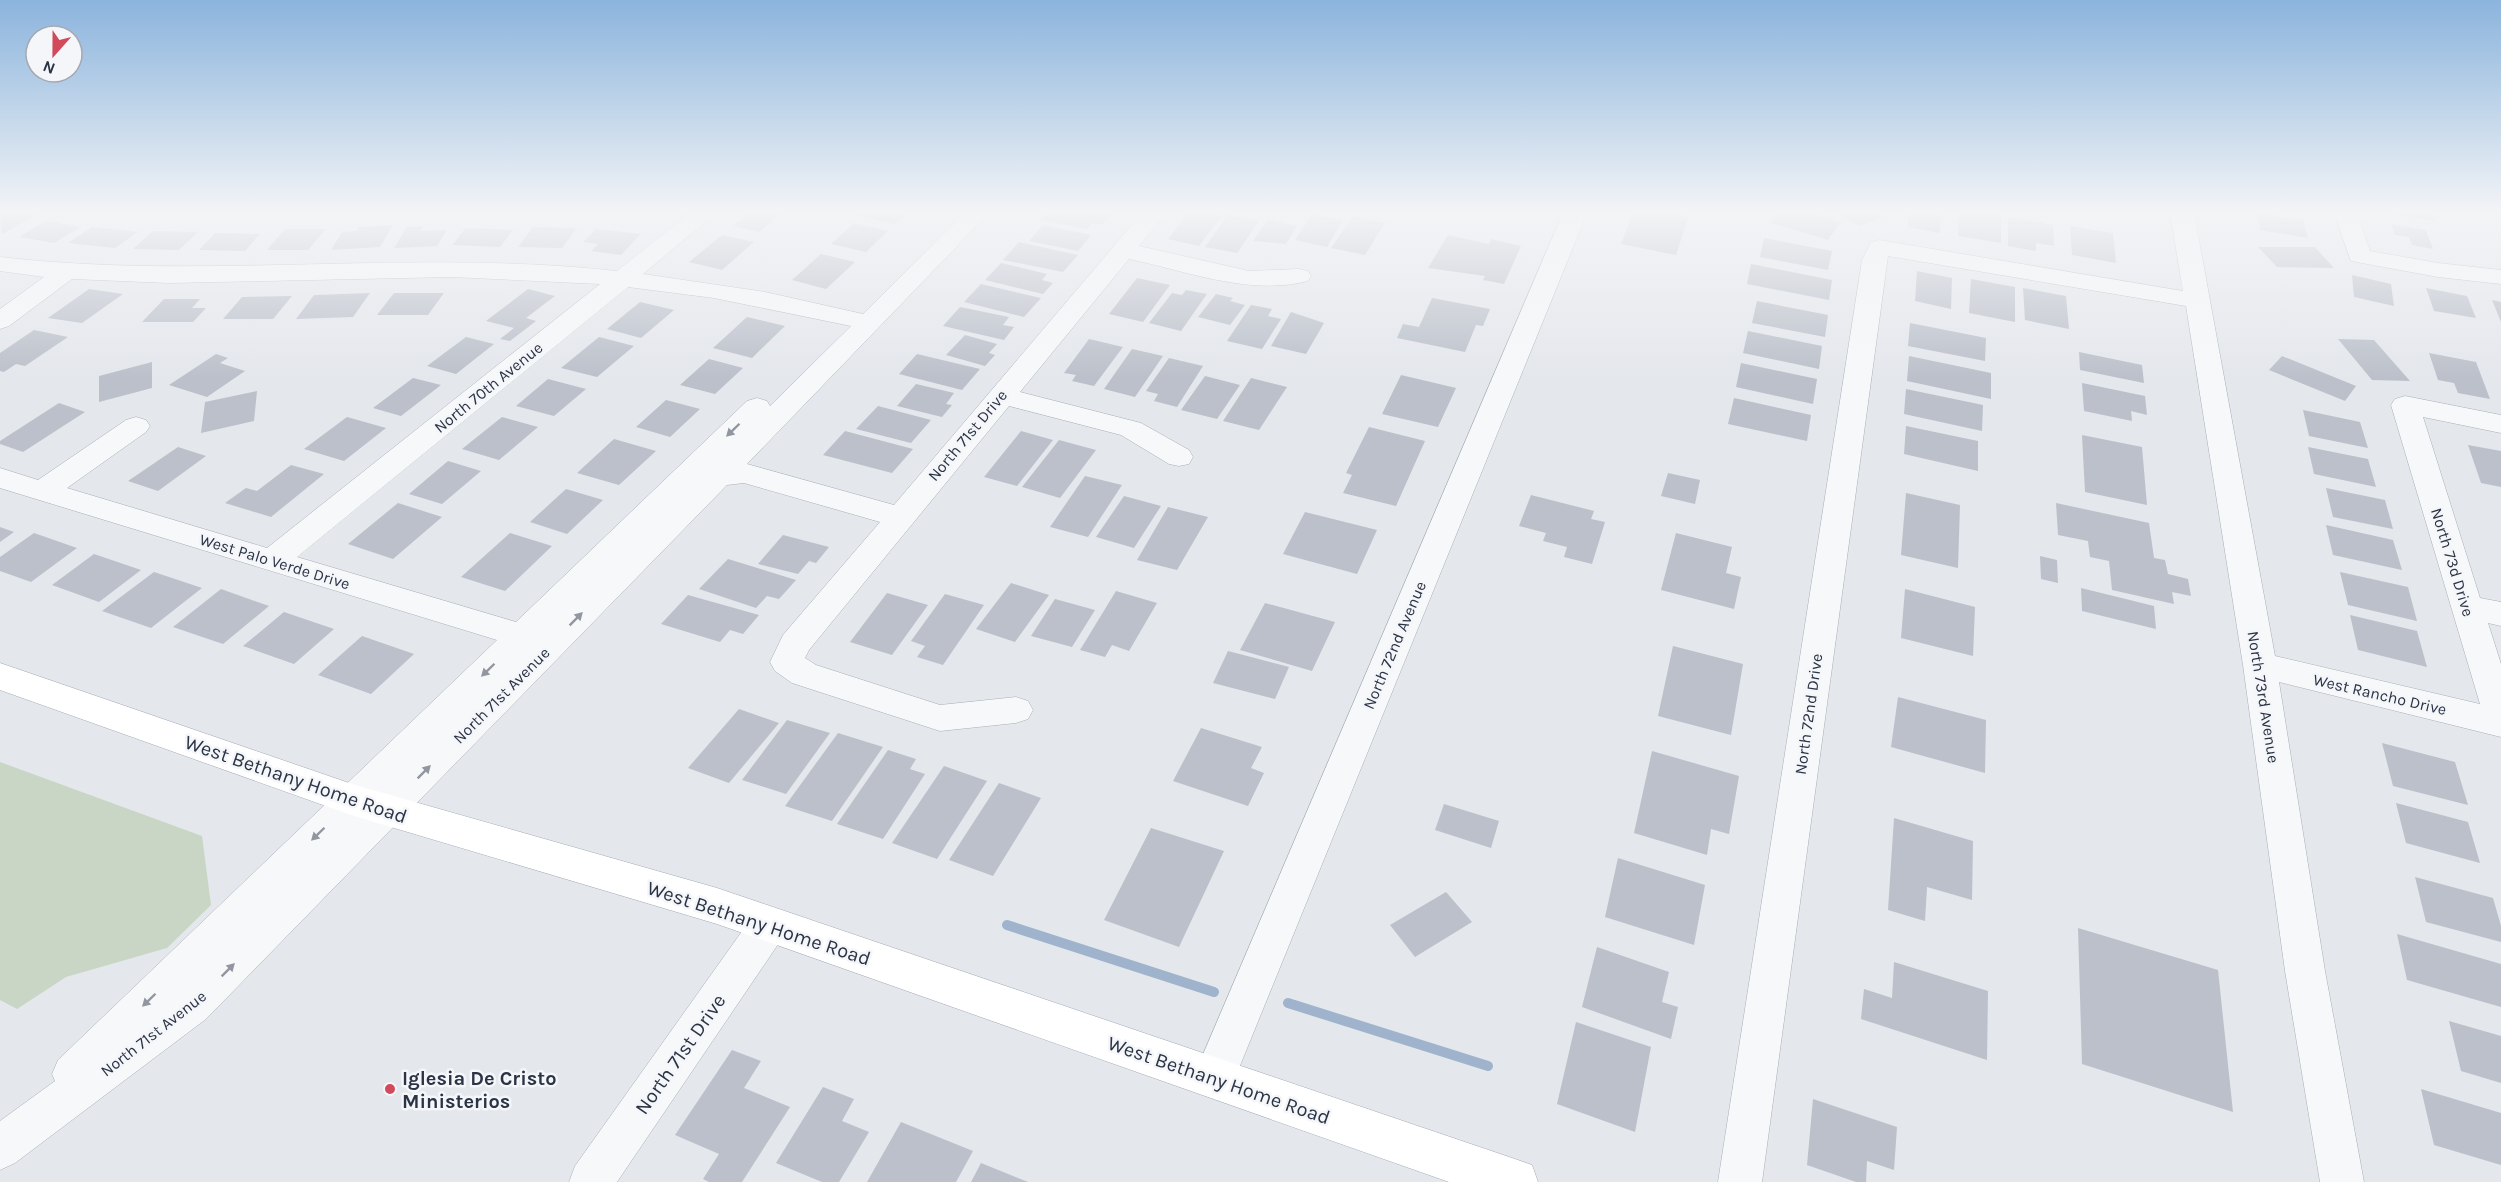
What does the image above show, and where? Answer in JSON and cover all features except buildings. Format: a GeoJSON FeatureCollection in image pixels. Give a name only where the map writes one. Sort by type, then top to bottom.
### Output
{"type":"FeatureCollection","features":[{"type":"Feature","properties":{"kind":"main road","name":"West Bethany Home Road"},"geometry":{"type":"LineString","coordinates":[[0,676],[370,805],[717,906],[1515,1182]]}},
{"type":"Feature","properties":{"kind":"street"},"geometry":{"type":"LineString","coordinates":[[40,268],[196,275],[452,270],[623,278],[689,285],[859,321]]}},
{"type":"Feature","properties":{"kind":"street","name":"North 70th Avenue"},"geometry":{"type":"LineString","coordinates":[[272,560],[635,268]]}},
{"type":"Feature","properties":{"kind":"street","name":"North 71st Avenue"},"geometry":{"type":"LineString","coordinates":[[859,321],[905,268]]}},
{"type":"Feature","properties":{"kind":"street","name":"North 71st Avenue"},"geometry":{"type":"LineString","coordinates":[[0,1147],[192,1006],[370,805],[859,321],[917,268]]}},
{"type":"Feature","properties":{"kind":"street","name":"North 71st Drive"},"geometry":{"type":"LineString","coordinates":[[1016,710],[940,718],[804,674],[787,662],[795,644],[1108,268]]}},
{"type":"Feature","properties":{"kind":"street"},"geometry":{"type":"LineString","coordinates":[[1205,268],[1249,278],[1299,276]]}},
{"type":"Feature","properties":{"kind":"street","name":"North 72nd Avenue"},"geometry":{"type":"LineString","coordinates":[[1214,1078],[1552,268]]}},
{"type":"Feature","properties":{"kind":"street","name":"North 72nd Drive"},"geometry":{"type":"LineString","coordinates":[[1740,1182],[1873,268]]}},
{"type":"Feature","properties":{"kind":"street","name":"North 72nd Drive"},"geometry":{"type":"LineString","coordinates":[[2004,268],[2198,301]]}},
{"type":"Feature","properties":{"kind":"street","name":"North 73rd Avenue"},"geometry":{"type":"LineString","coordinates":[[2192,268],[2260,665],[2306,970],[2342,1182]]}},
{"type":"Feature","properties":{"kind":"street"},"geometry":{"type":"LineString","coordinates":[[2442,268],[2501,277]]}},
{"type":"Feature","properties":{"kind":"street"},"geometry":{"type":"LineString","coordinates":[[0,321],[67,271]]}},
{"type":"Feature","properties":{"kind":"street"},"geometry":{"type":"LineString","coordinates":[[1001,395],[1131,429],[1179,457]]}},
{"type":"Feature","properties":{"kind":"street","name":"North 73d Drive"},"geometry":{"type":"LineString","coordinates":[[2501,424],[2405,405],[2501,718]]}},
{"type":"Feature","properties":{"kind":"street"},"geometry":{"type":"LineString","coordinates":[[42,491],[136,426]]}},
{"type":"Feature","properties":{"kind":"street"},"geometry":{"type":"LineString","coordinates":[[706,472],[731,488],[791,496],[893,525]]}},
{"type":"Feature","properties":{"kind":"street","name":"West Palo Verde Drive"},"geometry":{"type":"LineString","coordinates":[[0,478],[537,640]]}},
{"type":"Feature","properties":{"kind":"street"},"geometry":{"type":"LineString","coordinates":[[2466,607],[2501,614]]}},
{"type":"Feature","properties":{"kind":"street","name":"West Rancho Drive"},"geometry":{"type":"LineString","coordinates":[[2260,665],[2501,723]]}},
{"type":"Feature","properties":{"kind":"street","name":"North 71st Drive"},"geometry":{"type":"LineString","coordinates":[[591,1182],[769,925]]}},
{"type":"Feature","properties":{"kind":"green space"},"geometry":{"type":"Polygon","coordinates":[[[0,762],[202,836],[211,905],[167,948],[66,977],[17,1009],[0,1000],[0,762]]]}},
{"type":"Feature","properties":{"kind":"waterway"},"geometry":{"type":"LineString","coordinates":[[1007,925],[1214,992]]}},
{"type":"Feature","properties":{"kind":"waterway"},"geometry":{"type":"LineString","coordinates":[[1288,1003],[1488,1066]]}},
{"type":"Feature","properties":{"kind":"place","name":"Iglesia De Cristo Ministerios"},"geometry":{"type":"Point","coordinates":[390,1089]}}]}
